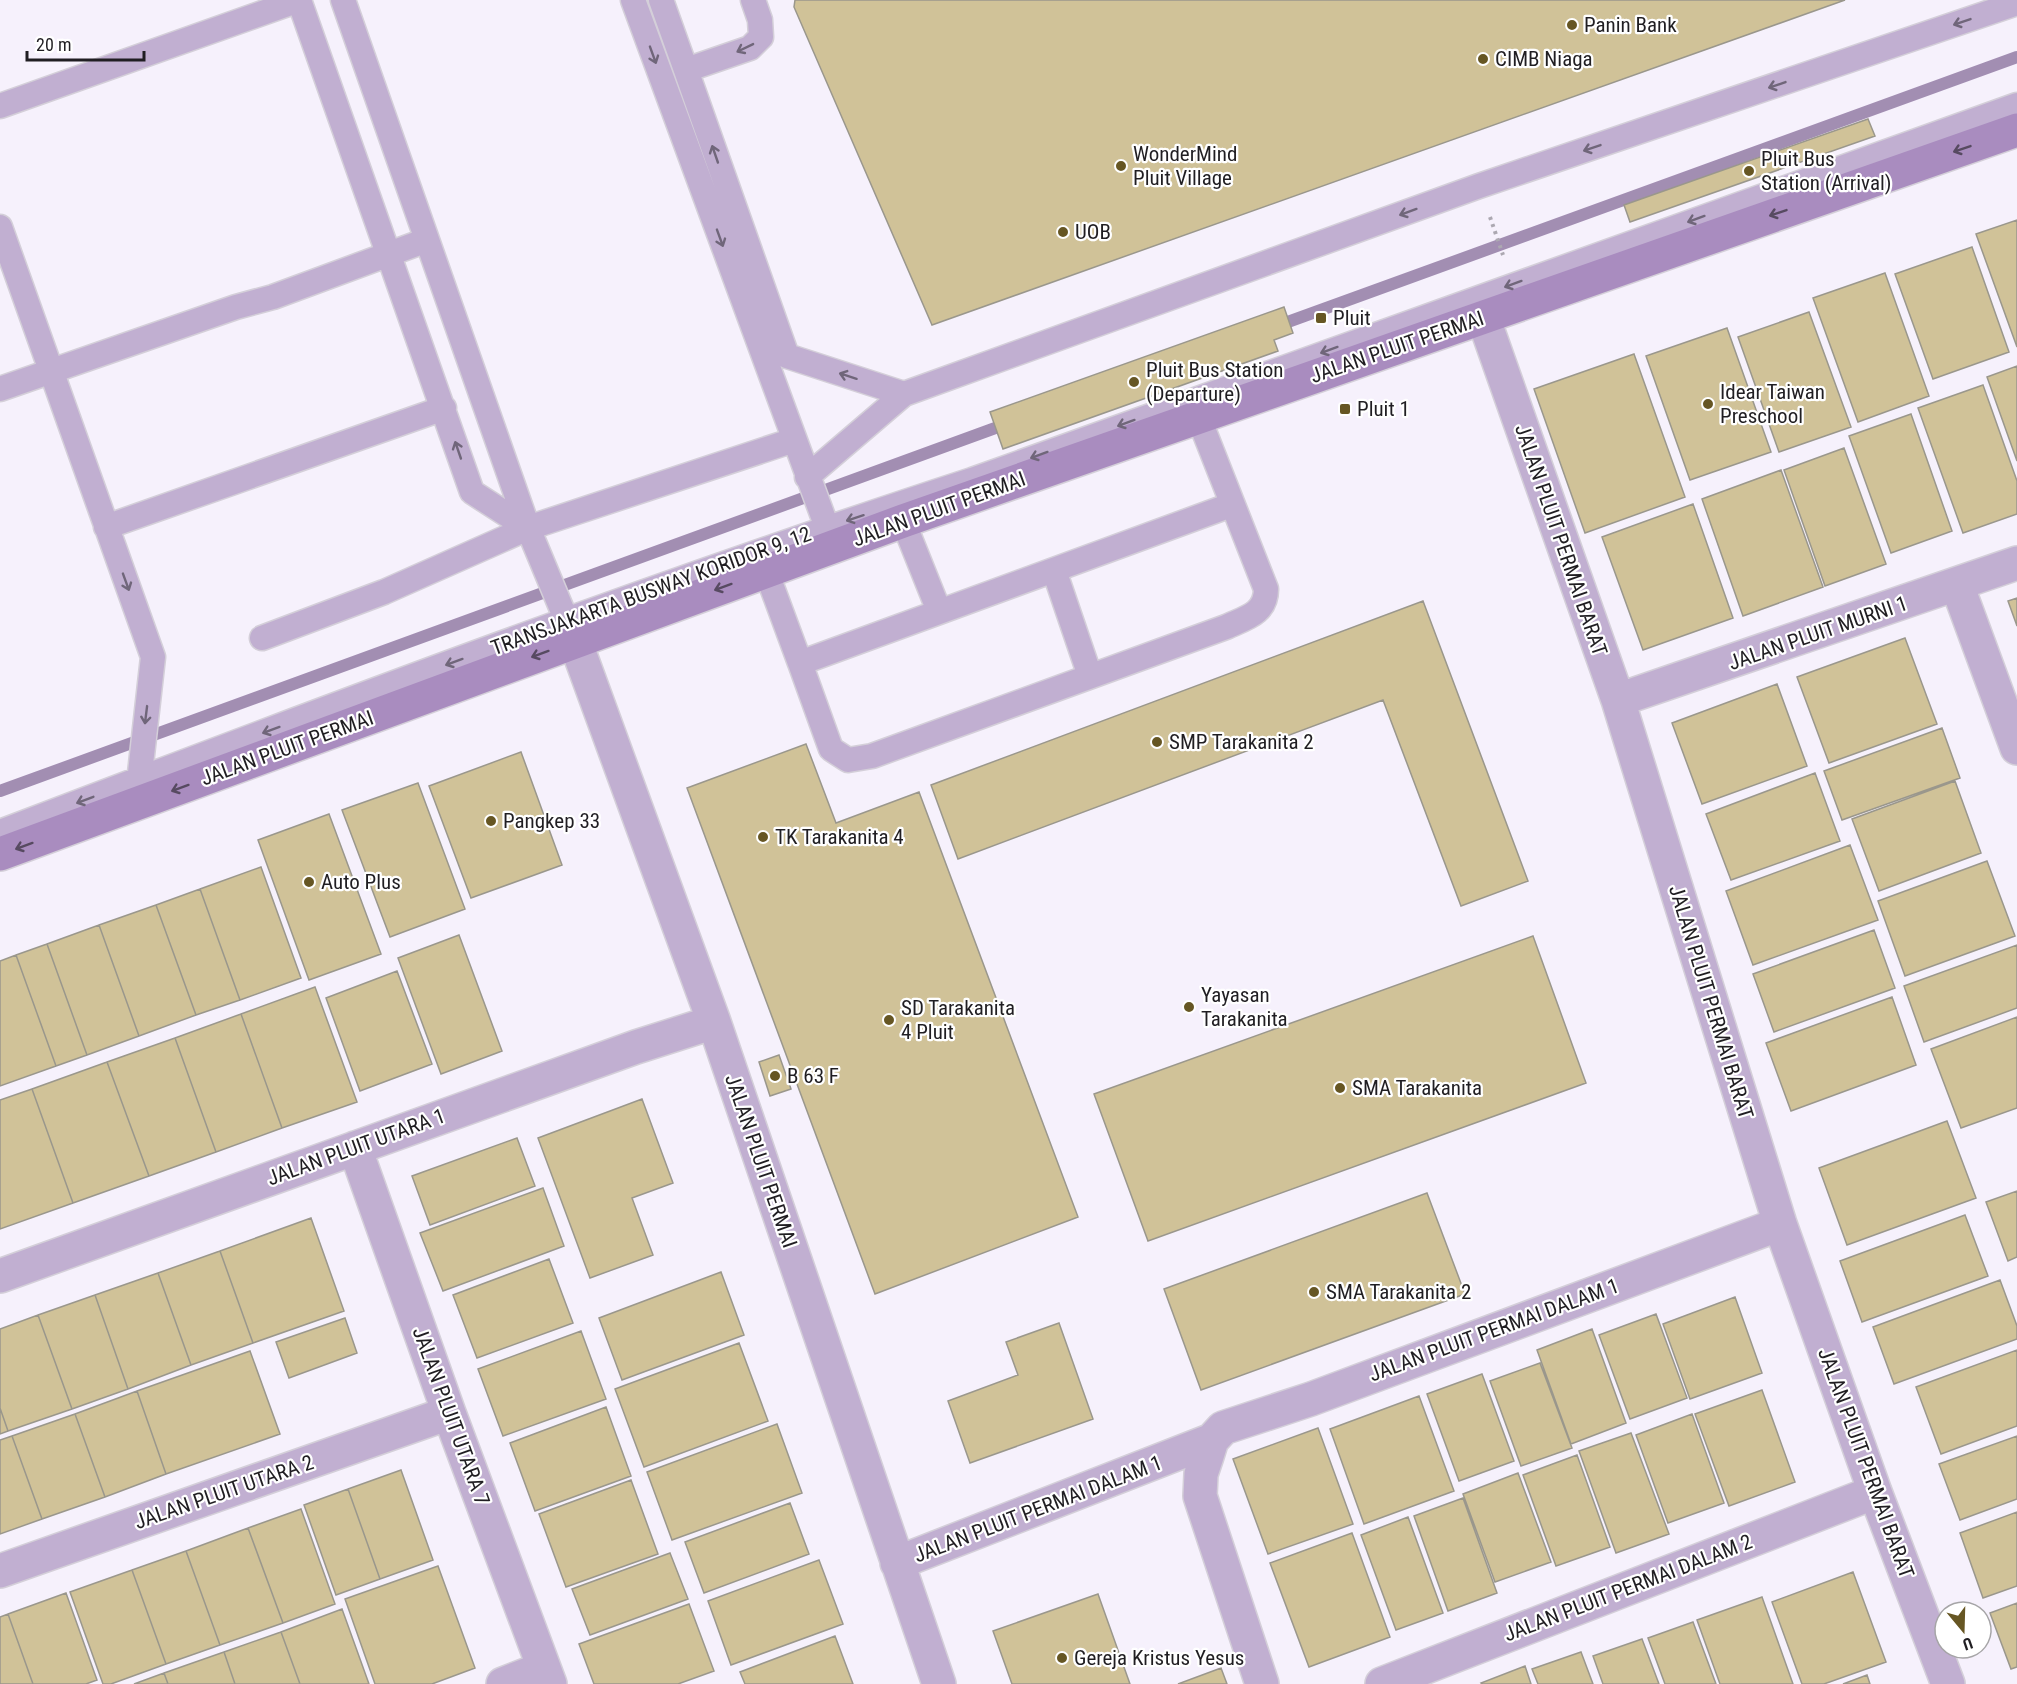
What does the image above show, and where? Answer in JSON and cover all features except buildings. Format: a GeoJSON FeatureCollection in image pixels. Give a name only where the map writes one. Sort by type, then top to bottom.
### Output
{"type":"FeatureCollection","features":[{"type":"Feature","properties":{"kind":"street","name":"JALAN PLUIT PERMAI"},"geometry":{"type":"LineString","coordinates":[[0,854],[138,791],[568,622],[766,571],[827,528],[903,521],[2017,130]]}},
{"type":"Feature","properties":{"kind":"street","name":"JALAN PLUIT PERMAI BARAT"},"geometry":{"type":"LineString","coordinates":[[1483,317],[1618,700],[1780,1224],[1875,1492],[1948,1684]]}},
{"type":"Feature","properties":{"kind":"street","name":"JALAN PLUIT MURNI 1"},"geometry":{"type":"LineString","coordinates":[[1618,700],[2017,563]]}},
{"type":"Feature","properties":{"kind":"street"},"geometry":{"type":"LineString","coordinates":[[1957,585],[2017,748]]}},
{"type":"Feature","properties":{"kind":"street","name":"JALAN PLUIT PERMAI"},"geometry":{"type":"LineString","coordinates":[[568,622],[714,1022],[939,1684]]}},
{"type":"Feature","properties":{"kind":"street","name":"JALAN PLUIT UTARA 1"},"geometry":{"type":"LineString","coordinates":[[0,1276],[636,1047],[714,1022]]}},
{"type":"Feature","properties":{"kind":"street","name":"JALAN PLUIT UTARA 7"},"geometry":{"type":"LineString","coordinates":[[355,1148],[449,1413],[547,1676]]}},
{"type":"Feature","properties":{"kind":"street","name":"JALAN PLUIT PERMAI DALAM 1"},"geometry":{"type":"LineString","coordinates":[[897,1563],[1212,1440],[1223,1428],[1311,1399],[1780,1224]]}},
{"type":"Feature","properties":{"kind":"street","name":"JALAN PLUIT UTARA 2"},"geometry":{"type":"LineString","coordinates":[[0,1570],[449,1413]]}},
{"type":"Feature","properties":{"kind":"street"},"geometry":{"type":"LineString","coordinates":[[1212,1440],[1201,1474],[1200,1496],[1262,1684]]}},
{"type":"Feature","properties":{"kind":"street","name":"JALAN PLUIT PERMAI DALAM 2"},"geometry":{"type":"LineString","coordinates":[[1382,1684],[1875,1492]]}},
{"type":"Feature","properties":{"kind":"street"},"geometry":{"type":"LineString","coordinates":[[503,1684],[547,1676]]}},
{"type":"Feature","properties":{"kind":"lane"},"geometry":{"type":"LineString","coordinates":[[0,106],[299,0],[472,492],[528,528]]}},
{"type":"Feature","properties":{"kind":"lane","name":"JALAN PLUIT PERMAI"},"geometry":{"type":"LineString","coordinates":[[342,0],[528,528],[568,622]]}},
{"type":"Feature","properties":{"kind":"lane"},"geometry":{"type":"LineString","coordinates":[[633,0],[827,528]]}},
{"type":"Feature","properties":{"kind":"lane"},"geometry":{"type":"LineString","coordinates":[[661,0],[787,356],[904,394]]}},
{"type":"Feature","properties":{"kind":"lane"},"geometry":{"type":"LineString","coordinates":[[686,70],[750,48],[761,37],[760,20],[753,0]]}},
{"type":"Feature","properties":{"kind":"lane"},"geometry":{"type":"LineString","coordinates":[[809,480],[904,394],[1479,186],[2017,3]]}},
{"type":"Feature","properties":{"kind":"lane","name":"TRANSJAKARTA BUSWAY KORIDOR 9, 12"},"geometry":{"type":"LineString","coordinates":[[568,622],[827,528],[972,480],[2017,105]]}},
{"type":"Feature","properties":{"kind":"lane"},"geometry":{"type":"LineString","coordinates":[[0,226],[153,657],[138,791],[0,832]]}},
{"type":"Feature","properties":{"kind":"lane"},"geometry":{"type":"LineString","coordinates":[[0,389],[236,307],[273,297],[427,240]]}},
{"type":"Feature","properties":{"kind":"lane"},"geometry":{"type":"LineString","coordinates":[[106,527],[444,408]]}},
{"type":"Feature","properties":{"kind":"lane"},"geometry":{"type":"LineString","coordinates":[[766,571],[831,749],[848,760],[872,756],[1226,627],[1260,610],[1266,600],[1266,589],[1231,505],[1198,416]]}},
{"type":"Feature","properties":{"kind":"lane"},"geometry":{"type":"LineString","coordinates":[[262,638],[384,592],[528,528],[794,440]]}},
{"type":"Feature","properties":{"kind":"lane"},"geometry":{"type":"LineString","coordinates":[[800,663],[1231,505]]}},
{"type":"Feature","properties":{"kind":"lane"},"geometry":{"type":"LineString","coordinates":[[903,521],[939,611]]}},
{"type":"Feature","properties":{"kind":"lane"},"geometry":{"type":"LineString","coordinates":[[1054,570],[1090,676]]}},
{"type":"Feature","properties":{"kind":"path"},"geometry":{"type":"LineString","coordinates":[[1497,236],[1504,259]]}},
{"type":"Feature","properties":{"kind":"waterway"},"geometry":{"type":"LineString","coordinates":[[1274,327],[2017,57]]}},
{"type":"Feature","properties":{"kind":"waterway"},"geometry":{"type":"LineString","coordinates":[[0,791],[1009,423]]}},
{"type":"Feature","properties":{"kind":"place","name":"Panin Bank"},"geometry":{"type":"Point","coordinates":[1572,25]}},
{"type":"Feature","properties":{"kind":"place","name":"CIMB Niaga"},"geometry":{"type":"Point","coordinates":[1483,59]}},
{"type":"Feature","properties":{"kind":"place","name":"WonderMind Pluit Village"},"geometry":{"type":"Point","coordinates":[1121,166]}},
{"type":"Feature","properties":{"kind":"place","name":"Pluit Bus Station (Arrival)"},"geometry":{"type":"Point","coordinates":[1749,171]}},
{"type":"Feature","properties":{"kind":"place","name":"UOB"},"geometry":{"type":"Point","coordinates":[1063,232]}},
{"type":"Feature","properties":{"kind":"place","name":"Pluit"},"geometry":{"type":"Point","coordinates":[1321,318]}},
{"type":"Feature","properties":{"kind":"place","name":"Pluit Bus Station (Departure)"},"geometry":{"type":"Point","coordinates":[1134,382]}},
{"type":"Feature","properties":{"kind":"place","name":"Idear Taiwan Preschool"},"geometry":{"type":"Point","coordinates":[1708,404]}},
{"type":"Feature","properties":{"kind":"place","name":"Pluit 1"},"geometry":{"type":"Point","coordinates":[1345,409]}},
{"type":"Feature","properties":{"kind":"place","name":"SMP Tarakanita 2"},"geometry":{"type":"Point","coordinates":[1157,742]}},
{"type":"Feature","properties":{"kind":"place","name":"Pangkep 33"},"geometry":{"type":"Point","coordinates":[491,821]}},
{"type":"Feature","properties":{"kind":"place","name":"TK Tarakanita 4"},"geometry":{"type":"Point","coordinates":[763,837]}},
{"type":"Feature","properties":{"kind":"place","name":"Auto Plus"},"geometry":{"type":"Point","coordinates":[309,882]}},
{"type":"Feature","properties":{"kind":"place","name":"Yayasan Tarakanita"},"geometry":{"type":"Point","coordinates":[1189,1007]}},
{"type":"Feature","properties":{"kind":"place","name":"SD Tarakanita 4 Pluit"},"geometry":{"type":"Point","coordinates":[889,1020]}},
{"type":"Feature","properties":{"kind":"place","name":"B 63 F"},"geometry":{"type":"Point","coordinates":[775,1076]}},
{"type":"Feature","properties":{"kind":"place","name":"SMA Tarakanita"},"geometry":{"type":"Point","coordinates":[1340,1088]}},
{"type":"Feature","properties":{"kind":"place","name":"SMA Tarakanita 2"},"geometry":{"type":"Point","coordinates":[1314,1292]}},
{"type":"Feature","properties":{"kind":"place","name":"Gereja Kristus Yesus"},"geometry":{"type":"Point","coordinates":[1062,1658]}}]}
